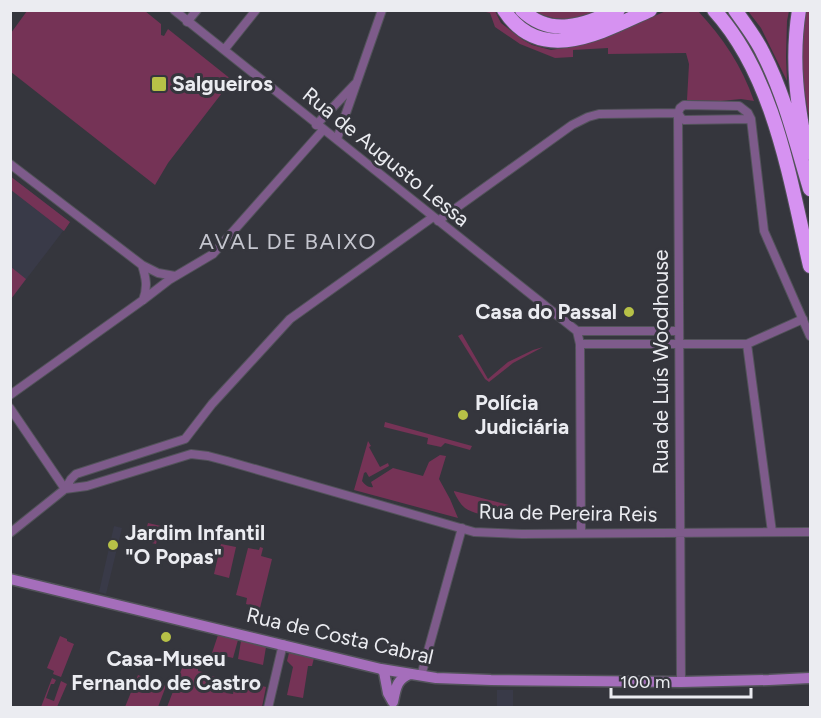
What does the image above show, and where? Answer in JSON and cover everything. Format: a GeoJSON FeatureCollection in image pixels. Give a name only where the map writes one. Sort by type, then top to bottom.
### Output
{"type":"FeatureCollection","features":[{"type":"Feature","properties":{"kind":"highway"},"geometry":{"type":"LineString","coordinates":[[504,10],[515,24],[532,35],[541,39],[563,41],[591,35],[650,10]]}},
{"type":"Feature","properties":{"kind":"highway"},"geometry":{"type":"LineString","coordinates":[[522,10],[545,26],[555,27],[584,23],[618,10]]}},
{"type":"Feature","properties":{"kind":"highway"},"geometry":{"type":"LineString","coordinates":[[714,10],[735,36],[752,66],[767,103],[783,153],[810,266]]}},
{"type":"Feature","properties":{"kind":"highway"},"geometry":{"type":"LineString","coordinates":[[735,10],[767,61],[782,97],[810,189]]}},
{"type":"Feature","properties":{"kind":"highway"},"geometry":{"type":"LineString","coordinates":[[799,10],[795,41],[795,79],[810,169]]}},
{"type":"Feature","properties":{"kind":"main road","name":"Rua de Costa Cabral"},"geometry":{"type":"LineString","coordinates":[[10,579],[381,669],[436,678],[681,682],[810,678]]}},
{"type":"Feature","properties":{"kind":"main road"},"geometry":{"type":"LineString","coordinates":[[381,669],[384,672],[388,693],[394,705]]}},
{"type":"Feature","properties":{"kind":"main road"},"geometry":{"type":"LineString","coordinates":[[394,705],[399,681],[403,676],[410,674]]}},
{"type":"Feature","properties":{"kind":"street","name":"Rua de Augusto Lessa"},"geometry":{"type":"LineString","coordinates":[[174,10],[577,331]]}},
{"type":"Feature","properties":{"kind":"street"},"geometry":{"type":"LineString","coordinates":[[188,22],[196,10]]}},
{"type":"Feature","properties":{"kind":"street"},"geometry":{"type":"LineString","coordinates":[[224,50],[256,10]]}},
{"type":"Feature","properties":{"kind":"street"},"geometry":{"type":"LineString","coordinates":[[337,139],[382,10]]}},
{"type":"Feature","properties":{"kind":"street"},"geometry":{"type":"LineString","coordinates":[[10,394],[175,276],[213,254],[356,83]]}},
{"type":"Feature","properties":{"kind":"street"},"geometry":{"type":"LineString","coordinates":[[678,113],[684,105],[739,106],[748,113],[751,119],[764,231],[810,336]]}},
{"type":"Feature","properties":{"kind":"street"},"geometry":{"type":"LineString","coordinates":[[678,113],[684,120],[751,119]]}},
{"type":"Feature","properties":{"kind":"street"},"geometry":{"type":"LineString","coordinates":[[10,533],[65,489],[71,479],[83,471],[185,439],[212,404],[291,319],[572,125],[599,114],[678,113]]}},
{"type":"Feature","properties":{"kind":"street","name":"Rua de Luís Woodhouse"},"geometry":{"type":"LineString","coordinates":[[678,113],[681,682]]}},
{"type":"Feature","properties":{"kind":"street"},"geometry":{"type":"LineString","coordinates":[[10,164],[142,264],[158,273],[175,276]]}},
{"type":"Feature","properties":{"kind":"street"},"geometry":{"type":"LineString","coordinates":[[142,264],[147,282],[143,300]]}},
{"type":"Feature","properties":{"kind":"street"},"geometry":{"type":"LineString","coordinates":[[580,344],[747,344],[803,319]]}},
{"type":"Feature","properties":{"kind":"street"},"geometry":{"type":"LineString","coordinates":[[581,532],[580,344],[577,331],[678,331]]}},
{"type":"Feature","properties":{"kind":"street"},"geometry":{"type":"LineString","coordinates":[[747,344],[772,532]]}},
{"type":"Feature","properties":{"kind":"street"},"geometry":{"type":"LineString","coordinates":[[10,408],[65,489]]}},
{"type":"Feature","properties":{"kind":"street"},"geometry":{"type":"LineString","coordinates":[[65,489],[87,486],[191,454],[185,439]]}},
{"type":"Feature","properties":{"kind":"street","name":"Rua de Pereira Reis"},"geometry":{"type":"LineString","coordinates":[[191,454],[227,461],[474,532],[810,532]]}},
{"type":"Feature","properties":{"kind":"street"},"geometry":{"type":"LineString","coordinates":[[422,676],[462,528]]}},
{"type":"Feature","properties":{"kind":"street"},"geometry":{"type":"LineString","coordinates":[[268,708],[283,644]]}},
{"type":"Feature","properties":{"kind":"shaded area"},"geometry":{"type":"Polygon","coordinates":[[[27,11],[145,11],[161,24],[161,35],[164,36],[168,29],[232,80],[168,163],[155,185],[11,72],[11,33],[27,11]]]}},
{"type":"Feature","properties":{"kind":"shaded area"},"geometry":{"type":"Polygon","coordinates":[[[482,11],[495,11],[501,23],[523,40],[551,50],[576,46],[666,11],[698,11],[731,53],[754,101],[741,99],[687,100],[689,64],[686,53],[608,54],[608,48],[573,50],[573,57],[555,58],[520,44],[495,27],[490,13],[482,11]]]}},
{"type":"Feature","properties":{"kind":"shaded area"},"geometry":{"type":"Polygon","coordinates":[[[536,11],[596,11],[578,18],[567,19],[550,17],[536,11]]]}},
{"type":"Feature","properties":{"kind":"shaded area"},"geometry":{"type":"Polygon","coordinates":[[[748,11],[789,11],[787,81],[761,28],[748,11]]]}},
{"type":"Feature","properties":{"kind":"shaded area"},"geometry":{"type":"Polygon","coordinates":[[[806,11],[810,11],[809,116],[802,63],[802,37],[806,11]]]}},
{"type":"Feature","properties":{"kind":"shaded area"},"geometry":{"type":"Polygon","coordinates":[[[10,176],[70,222],[11,299],[10,299],[10,176]]]}},
{"type":"Feature","properties":{"kind":"shaded area"},"geometry":{"type":"Polygon","coordinates":[[[10,176],[70,222],[64,231],[11,190],[10,176]]]}},
{"type":"Feature","properties":{"kind":"shaded area"},"geometry":{"type":"Polygon","coordinates":[[[11,267],[26,279],[10,299],[11,267]]]}},
{"type":"Feature","properties":{"kind":"shaded area"},"geometry":{"type":"Polygon","coordinates":[[[462,334],[488,379],[508,362],[543,347],[513,363],[489,382],[458,336],[462,334]]]}},
{"type":"Feature","properties":{"kind":"shaded area"},"geometry":{"type":"Polygon","coordinates":[[[385,422],[472,446],[470,450],[445,443],[441,447],[427,444],[428,438],[384,427],[385,422]]]}},
{"type":"Feature","properties":{"kind":"shaded area"},"geometry":{"type":"Polygon","coordinates":[[[368,441],[380,467],[388,463],[389,466],[369,477],[366,472],[364,473],[362,481],[370,487],[373,487],[371,482],[393,468],[423,476],[429,462],[440,455],[446,456],[439,479],[458,518],[354,490],[368,441]]]}},
{"type":"Feature","properties":{"kind":"shaded area"},"geometry":{"type":"Polygon","coordinates":[[[454,491],[509,505],[512,513],[488,516],[469,511],[457,499],[454,491]]]}},
{"type":"Feature","properties":{"kind":"shaded area"},"geometry":{"type":"Polygon","coordinates":[[[148,523],[161,526],[156,544],[143,541],[148,523]]]}},
{"type":"Feature","properties":{"kind":"shaded area","name":"Jardim Infantil \"O Popas\""},"geometry":{"type":"Polygon","coordinates":[[[114,526],[122,528],[106,594],[99,592],[114,526]]]}},
{"type":"Feature","properties":{"kind":"shaded area"},"geometry":{"type":"Polygon","coordinates":[[[221,544],[236,547],[229,578],[214,574],[221,544]]]}},
{"type":"Feature","properties":{"kind":"shaded area"},"geometry":{"type":"Polygon","coordinates":[[[260,547],[263,548],[261,556],[272,559],[260,608],[246,604],[247,598],[236,595],[248,548],[259,550],[260,547]]]}},
{"type":"Feature","properties":{"kind":"shaded area"},"geometry":{"type":"Polygon","coordinates":[[[218,635],[238,640],[233,658],[212,653],[218,635]]]}},
{"type":"Feature","properties":{"kind":"shaded area"},"geometry":{"type":"Polygon","coordinates":[[[60,636],[74,644],[61,677],[53,674],[54,671],[47,668],[60,636]]]}},
{"type":"Feature","properties":{"kind":"shaded area"},"geometry":{"type":"Polygon","coordinates":[[[241,641],[266,647],[263,665],[238,659],[241,641]]]}},
{"type":"Feature","properties":{"kind":"shaded area"},"geometry":{"type":"Polygon","coordinates":[[[289,653],[314,658],[312,666],[308,666],[303,698],[287,695],[293,667],[287,661],[289,653]]]}},
{"type":"Feature","properties":{"kind":"shaded area"},"geometry":{"type":"Polygon","coordinates":[[[184,663],[207,675],[229,680],[226,693],[233,694],[235,682],[266,687],[262,707],[167,707],[184,663]]]}},
{"type":"Feature","properties":{"kind":"shaded area"},"geometry":{"type":"Polygon","coordinates":[[[138,675],[166,686],[158,707],[125,707],[138,675]]]}},
{"type":"Feature","properties":{"kind":"shaded area"},"geometry":{"type":"Polygon","coordinates":[[[52,678],[56,680],[54,684],[51,684],[46,698],[54,701],[61,681],[67,684],[57,707],[41,707],[52,678]]]}},
{"type":"Feature","properties":{"kind":"shaded area"},"geometry":{"type":"Polygon","coordinates":[[[497,690],[513,690],[513,707],[497,707],[497,690]]]}},
{"type":"Feature","properties":{"kind":"place","name":"Salgueiros"},"geometry":{"type":"Point","coordinates":[159,84]}},
{"type":"Feature","properties":{"kind":"place","name":"Casa do Passal"},"geometry":{"type":"Point","coordinates":[629,312]}},
{"type":"Feature","properties":{"kind":"place","name":"Polícia Judiciária"},"geometry":{"type":"Point","coordinates":[463,415]}},
{"type":"Feature","properties":{"kind":"place","name":"Jardim Infantil \"O Popas\""},"geometry":{"type":"Point","coordinates":[113,545]}},
{"type":"Feature","properties":{"kind":"place","name":"Casa-Museu Fernando de Castro"},"geometry":{"type":"Point","coordinates":[166,637]}},
{"type":"Feature","properties":{"kind":"district","name":"AVAL DE BAIXO"},"geometry":{"type":"Point","coordinates":[288,241]}}]}
